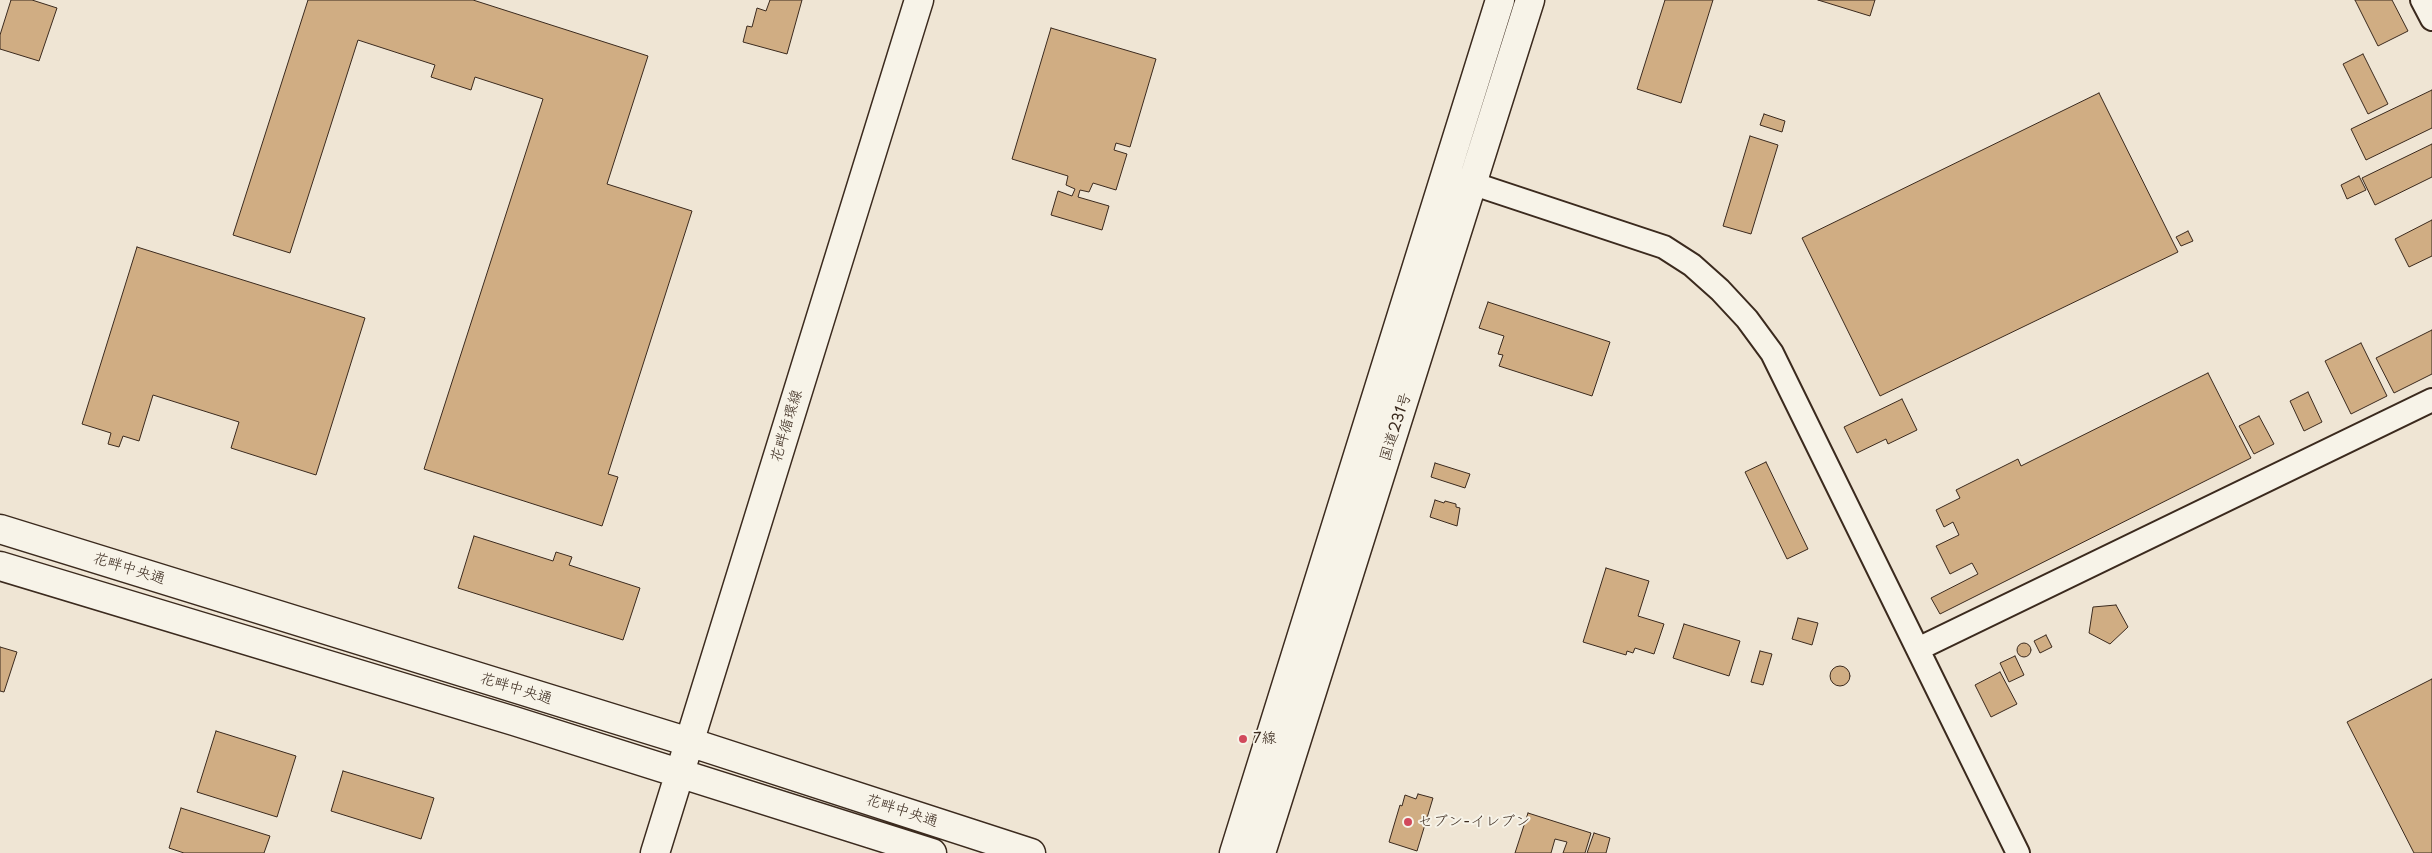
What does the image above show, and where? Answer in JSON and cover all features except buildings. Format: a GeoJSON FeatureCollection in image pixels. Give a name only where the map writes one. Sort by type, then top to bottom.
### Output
{"type":"FeatureCollection","features":[{"type":"Feature","properties":{"kind":"main road","name":"花畔循環線"},"geometry":{"type":"LineString","coordinates":[[655,853],[919,0]]}},
{"type":"Feature","properties":{"kind":"main road","name":"国道231号"},"geometry":{"type":"LineString","coordinates":[[1234,853],[1500,0]]}},
{"type":"Feature","properties":{"kind":"main road","name":"国道231号"},"geometry":{"type":"LineString","coordinates":[[1261,853],[1530,0]]}},
{"type":"Feature","properties":{"kind":"main road","name":"花畔中央通"},"geometry":{"type":"LineString","coordinates":[[0,530],[689,742],[1031,853]]}},
{"type":"Feature","properties":{"kind":"main road","name":"花畔中央通"},"geometry":{"type":"LineString","coordinates":[[0,566],[680,773],[932,853]]}},
{"type":"Feature","properties":{"kind":"street"},"geometry":{"type":"LineString","coordinates":[[2422,0],[2432,20]]}},
{"type":"Feature","properties":{"kind":"street"},"geometry":{"type":"LineString","coordinates":[[1446,175],[1473,182],[1664,247],[1692,265],[1720,290],[1747,319],[1772,353],[2018,853]]}},
{"type":"Feature","properties":{"kind":"street"},"geometry":{"type":"LineString","coordinates":[[1918,649],[2432,400]]}},
{"type":"Feature","properties":{"kind":"place","name":"7線"},"geometry":{"type":"Point","coordinates":[1243,739]}},
{"type":"Feature","properties":{"kind":"place","name":"セブン-イレブン"},"geometry":{"type":"Point","coordinates":[1408,822]}}]}
